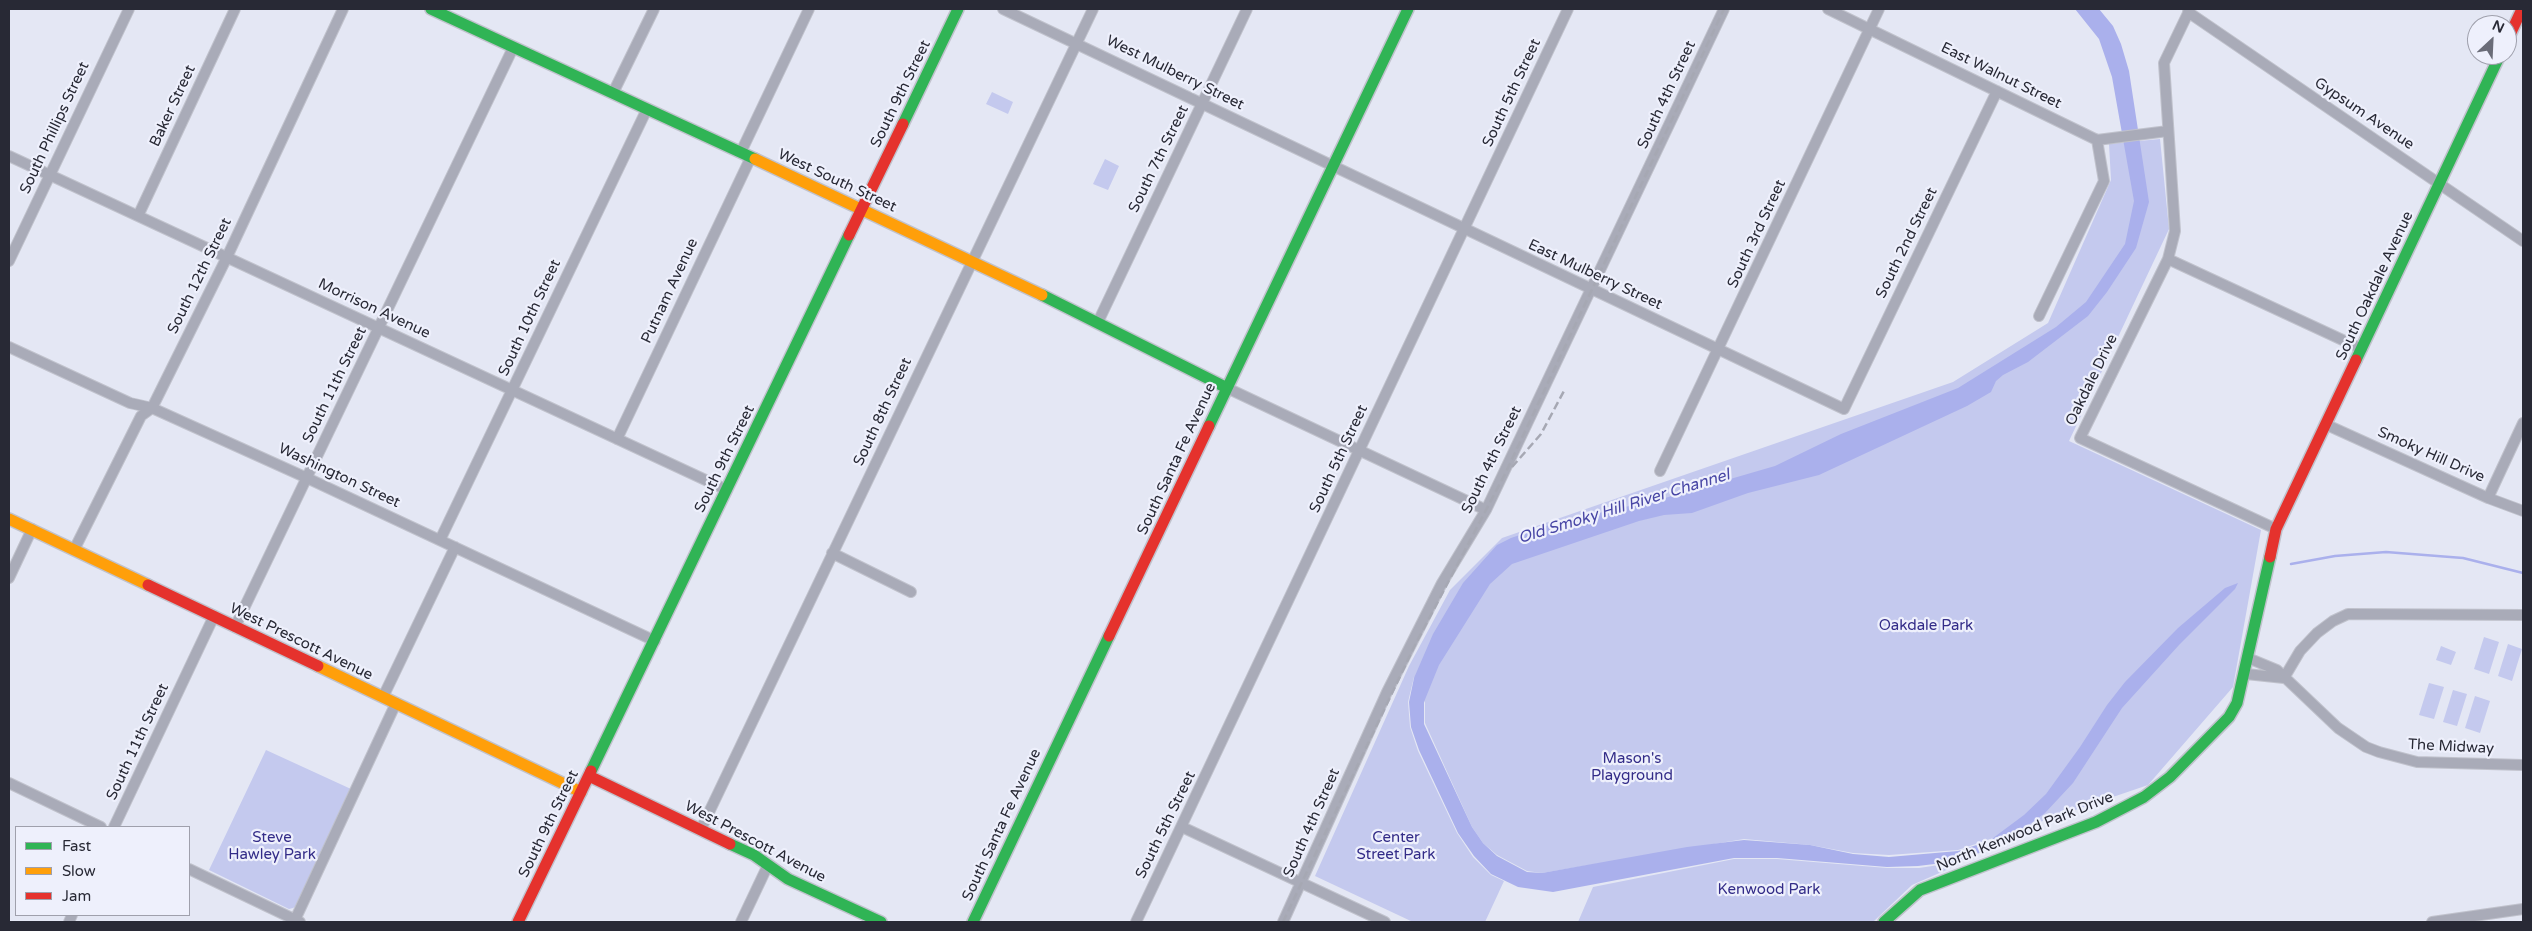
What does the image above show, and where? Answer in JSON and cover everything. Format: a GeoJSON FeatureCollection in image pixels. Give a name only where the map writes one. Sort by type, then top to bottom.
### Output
{"type":"FeatureCollection","features":[{"type":"Feature","properties":{"kind":"street","name":"South Phillips Street"},"geometry":{"type":"LineString","coordinates":[[9,260],[129,9]]}},
{"type":"Feature","properties":{"kind":"street","name":"Baker Street"},"geometry":{"type":"LineString","coordinates":[[138,216],[235,9]]}},
{"type":"Feature","properties":{"kind":"street","name":"South 12th Street"},"geometry":{"type":"LineString","coordinates":[[74,550],[141,416],[152,408],[226,257],[343,9]]}},
{"type":"Feature","properties":{"kind":"street","name":"West South Street"},"geometry":{"type":"LineString","coordinates":[[431,9],[862,209],[1098,322],[1227,388]]}},
{"type":"Feature","properties":{"kind":"street"},"geometry":{"type":"LineString","coordinates":[[613,93],[654,9]]}},
{"type":"Feature","properties":{"kind":"street"},"geometry":{"type":"LineString","coordinates":[[746,154],[809,9]]}},
{"type":"Feature","properties":{"kind":"street","name":"South 9th Street"},"geometry":{"type":"LineString","coordinates":[[518,922],[958,9]]}},
{"type":"Feature","properties":{"kind":"street","name":"West Mulberry Street"},"geometry":{"type":"LineString","coordinates":[[1003,9],[1203,103],[1332,167]]}},
{"type":"Feature","properties":{"kind":"street","name":"South 8th Street"},"geometry":{"type":"LineString","coordinates":[[701,829],[970,262],[1093,9]]}},
{"type":"Feature","properties":{"kind":"street","name":"South 7th Street"},"geometry":{"type":"LineString","coordinates":[[1098,322],[1247,9]]}},
{"type":"Feature","properties":{"kind":"street","name":"South Santa Fe Avenue"},"geometry":{"type":"LineString","coordinates":[[973,922],[1408,9]]}},
{"type":"Feature","properties":{"kind":"street","name":"South 5th Street"},"geometry":{"type":"LineString","coordinates":[[1136,922],[1568,9]]}},
{"type":"Feature","properties":{"kind":"street","name":"South 4th Street"},"geometry":{"type":"LineString","coordinates":[[1283,922],[1387,692],[1442,583],[1486,510],[1724,9]]}},
{"type":"Feature","properties":{"kind":"street","name":"East Walnut Street"},"geometry":{"type":"LineString","coordinates":[[1828,9],[2097,140]]}},
{"type":"Feature","properties":{"kind":"street","name":"South 3rd Street"},"geometry":{"type":"LineString","coordinates":[[1660,471],[1879,9]]}},
{"type":"Feature","properties":{"kind":"street","name":"Oakdale Drive"},"geometry":{"type":"LineString","coordinates":[[2189,11],[2164,63],[2176,231],[2168,259],[2080,438],[2276,529]]}},
{"type":"Feature","properties":{"kind":"street","name":"Gypsum Avenue"},"geometry":{"type":"LineString","coordinates":[[2189,11],[2523,241]]}},
{"type":"Feature","properties":{"kind":"street","name":"South 11th Street"},"geometry":{"type":"LineString","coordinates":[[235,626],[513,48]]}},
{"type":"Feature","properties":{"kind":"street","name":"South Oakdale Avenue"},"geometry":{"type":"LineString","coordinates":[[2248,658],[2276,529],[2327,425],[2495,65]]}},
{"type":"Feature","properties":{"kind":"street","name":"South 2nd Street"},"geometry":{"type":"LineString","coordinates":[[1844,409],[1997,91]]}},
{"type":"Feature","properties":{"kind":"street","name":"South 10th Street"},"geometry":{"type":"LineString","coordinates":[[440,540],[647,108]]}},
{"type":"Feature","properties":{"kind":"street"},"geometry":{"type":"LineString","coordinates":[[2039,316],[2104,181],[2097,140],[2168,131]]}},
{"type":"Feature","properties":{"kind":"street","name":"Putnam Avenue"},"geometry":{"type":"LineString","coordinates":[[617,439],[746,154]]}},
{"type":"Feature","properties":{"kind":"street","name":"Morrison Avenue"},"geometry":{"type":"LineString","coordinates":[[9,156],[727,490]]}},
{"type":"Feature","properties":{"kind":"street","name":"East Mulberry Street"},"geometry":{"type":"LineString","coordinates":[[1332,167],[1844,409]]}},
{"type":"Feature","properties":{"kind":"street"},"geometry":{"type":"LineString","coordinates":[[2168,259],[2362,349]]}},
{"type":"Feature","properties":{"kind":"street","name":"Washington Street"},"geometry":{"type":"LineString","coordinates":[[9,347],[130,403],[152,408],[307,478],[654,641]]}},
{"type":"Feature","properties":{"kind":"street"},"geometry":{"type":"LineString","coordinates":[[1227,388],[1486,510]]}},
{"type":"Feature","properties":{"kind":"street"},"geometry":{"type":"LineString","coordinates":[[2488,498],[2523,423]]}},
{"type":"Feature","properties":{"kind":"street","name":"Smoky Hill Drive"},"geometry":{"type":"LineString","coordinates":[[2327,425],[2488,498],[2523,511]]}},
{"type":"Feature","properties":{"kind":"street","name":"West Prescott Avenue"},"geometry":{"type":"LineString","coordinates":[[9,518],[581,792]]}},
{"type":"Feature","properties":{"kind":"street"},"geometry":{"type":"LineString","coordinates":[[9,578],[32,529]]}},
{"type":"Feature","properties":{"kind":"street"},"geometry":{"type":"LineString","coordinates":[[383,697],[455,547]]}},
{"type":"Feature","properties":{"kind":"street"},"geometry":{"type":"LineString","coordinates":[[832,553],[911,592]]}},
{"type":"Feature","properties":{"kind":"street"},"geometry":{"type":"LineString","coordinates":[[2246,674],[2284,678],[2300,651],[2317,633],[2333,621],[2348,614],[2523,615]]}},
{"type":"Feature","properties":{"kind":"street","name":"South 11th Street"},"geometry":{"type":"LineString","coordinates":[[114,826],[214,616]]}},
{"type":"Feature","properties":{"kind":"street","name":"North Kenwood Park Drive"},"geometry":{"type":"LineString","coordinates":[[1884,922],[1920,890],[2096,822],[2144,797],[2170,777],[2229,717],[2237,703],[2246,674],[2248,658]]}},
{"type":"Feature","properties":{"kind":"street","name":"The Midway"},"geometry":{"type":"LineString","coordinates":[[2248,658],[2277,670],[2338,728],[2366,747],[2417,762],[2523,765]]}},
{"type":"Feature","properties":{"kind":"street"},"geometry":{"type":"LineString","coordinates":[[190,869],[297,921],[396,703]]}},
{"type":"Feature","properties":{"kind":"street","name":"West Prescott Avenue"},"geometry":{"type":"LineString","coordinates":[[589,776],[754,855],[788,878],[881,922]]}},
{"type":"Feature","properties":{"kind":"street"},"geometry":{"type":"LineString","coordinates":[[9,784],[99,826]]}},
{"type":"Feature","properties":{"kind":"street"},"geometry":{"type":"LineString","coordinates":[[1182,826],[1385,922]]}},
{"type":"Feature","properties":{"kind":"street"},"geometry":{"type":"LineString","coordinates":[[741,922],[768,865]]}},
{"type":"Feature","properties":{"kind":"street"},"geometry":{"type":"LineString","coordinates":[[2432,922],[2523,909]]}},
{"type":"Feature","properties":{"kind":"green space"},"geometry":{"type":"Polygon","coordinates":[[[992,92],[1013,102],[1008,114],[986,104],[992,92]]]}},
{"type":"Feature","properties":{"kind":"green space","name":"Oakdale Park"},"geometry":{"type":"Polygon","coordinates":[[[2160,139],[2169,229],[2069,441],[2261,530],[2233,687],[2148,785],[1958,850],[1889,855],[1853,853],[1810,845],[1744,839],[1542,873],[1527,871],[1497,855],[1483,843],[1472,827],[1425,723],[1425,703],[1414,677],[1408,702],[1410,727],[1418,751],[1457,833],[1473,857],[1491,875],[1504,881],[1485,922],[1413,922],[1315,876],[1409,666],[1450,590],[1502,538],[1953,382],[2048,323],[2111,180],[2109,144],[2160,139]]]}},
{"type":"Feature","properties":{"kind":"green space"},"geometry":{"type":"Polygon","coordinates":[[[1105,159],[1119,166],[1108,190],[1093,184],[1105,159]]]}},
{"type":"Feature","properties":{"kind":"green space"},"geometry":{"type":"Polygon","coordinates":[[[2484,637],[2499,642],[2489,674],[2474,669],[2484,637]]]}},
{"type":"Feature","properties":{"kind":"green space"},"geometry":{"type":"Polygon","coordinates":[[[2508,644],[2522,649],[2512,681],[2498,676],[2508,644]]]}},
{"type":"Feature","properties":{"kind":"green space"},"geometry":{"type":"Polygon","coordinates":[[[2441,646],[2456,652],[2451,665],[2436,660],[2441,646]]]}},
{"type":"Feature","properties":{"kind":"green space"},"geometry":{"type":"Polygon","coordinates":[[[2429,683],[2444,687],[2434,719],[2419,715],[2429,683]]]}},
{"type":"Feature","properties":{"kind":"green space"},"geometry":{"type":"Polygon","coordinates":[[[2453,690],[2467,694],[2457,726],[2443,722],[2453,690]]]}},
{"type":"Feature","properties":{"kind":"green space"},"geometry":{"type":"Polygon","coordinates":[[[2475,696],[2490,701],[2480,733],[2465,728],[2475,696]]]}},
{"type":"Feature","properties":{"kind":"green space","name":"Steve Hawley Park"},"geometry":{"type":"Polygon","coordinates":[[[266,750],[351,789],[298,905],[289,909],[209,870],[266,750]]]}},
{"type":"Feature","properties":{"kind":"green space","name":"Kenwood Park"},"geometry":{"type":"Polygon","coordinates":[[[1734,859],[1777,859],[1887,868],[1919,868],[1959,862],[1960,864],[1912,885],[1873,922],[1578,922],[1593,887],[1734,859]]]}},
{"type":"Feature","properties":{"kind":"shaded area"},"geometry":{"type":"Polygon","coordinates":[[[2075,9],[2099,9],[2113,26],[2121,44],[2129,71],[2149,202],[2136,248],[2107,292],[2088,316],[2028,362],[2003,375],[1996,381],[1991,392],[1967,406],[1819,475],[1748,493],[1692,513],[1664,515],[1639,521],[1512,564],[1490,584],[1439,665],[1424,702],[1424,724],[1472,827],[1483,843],[1497,856],[1527,872],[1542,873],[1687,847],[1744,840],[1810,845],[1853,854],[1889,857],[1958,851],[1989,841],[2024,815],[2046,794],[2125,682],[2178,628],[2225,588],[2238,583],[2235,589],[2179,645],[2122,708],[2073,783],[2045,813],[2002,844],[1959,861],[1918,866],[1887,867],[1777,858],[1734,858],[1553,892],[1518,887],[1491,874],[1474,856],[1458,833],[1419,750],[1411,727],[1409,702],[1414,678],[1433,634],[1463,583],[1497,545],[1511,538],[1558,522],[1665,498],[1775,466],[1841,434],[1958,388],[2056,327],[2086,302],[2125,244],[2134,201],[2112,77],[2099,39],[2075,9]]]}},
{"type":"Feature","properties":{"kind":"waterway","name":"Old Smoky Hill River Channel"},"geometry":{"type":"LineString","coordinates":[[2291,564],[2335,556],[2386,552],[2463,558],[2523,573]]}},
{"type":"Feature","properties":{"kind":"railway"},"geometry":{"type":"LineString","coordinates":[[1283,922],[1414,647],[1505,474],[1724,9]]}},
{"type":"Feature","properties":{"kind":"railway"},"geometry":{"type":"LineString","coordinates":[[1512,467],[1541,434],[1565,389]]}},
{"type":"Feature","properties":{"kind":"traffic: fast"},"geometry":{"type":"LineString","coordinates":[[431,9],[755,159]]}},
{"type":"Feature","properties":{"kind":"traffic: fast"},"geometry":{"type":"LineString","coordinates":[[903,124],[958,9]]}},
{"type":"Feature","properties":{"kind":"traffic: fast"},"geometry":{"type":"LineString","coordinates":[[1209,426],[1408,9]]}},
{"type":"Feature","properties":{"kind":"traffic: fast"},"geometry":{"type":"LineString","coordinates":[[2356,360],[2495,65]]}},
{"type":"Feature","properties":{"kind":"traffic: fast"},"geometry":{"type":"LineString","coordinates":[[591,771],[849,235]]}},
{"type":"Feature","properties":{"kind":"traffic: fast"},"geometry":{"type":"LineString","coordinates":[[1042,295],[1227,388]]}},
{"type":"Feature","properties":{"kind":"traffic: fast"},"geometry":{"type":"LineString","coordinates":[[1884,922],[1920,890],[2096,822],[2144,797],[2170,777],[2229,717],[2237,703],[2270,557]]}},
{"type":"Feature","properties":{"kind":"traffic: fast"},"geometry":{"type":"LineString","coordinates":[[973,922],[1109,636]]}},
{"type":"Feature","properties":{"kind":"traffic: fast"},"geometry":{"type":"LineString","coordinates":[[730,844],[754,855],[788,879],[881,922]]}},
{"type":"Feature","properties":{"kind":"traffic: slow"},"geometry":{"type":"LineString","coordinates":[[755,159],[1042,295]]}},
{"type":"Feature","properties":{"kind":"traffic: slow"},"geometry":{"type":"LineString","coordinates":[[9,519],[148,585]]}},
{"type":"Feature","properties":{"kind":"traffic: slow"},"geometry":{"type":"LineString","coordinates":[[318,666],[581,792]]}},
{"type":"Feature","properties":{"kind":"traffic: jam"},"geometry":{"type":"LineString","coordinates":[[2517,20],[2522,9]]}},
{"type":"Feature","properties":{"kind":"traffic: jam"},"geometry":{"type":"LineString","coordinates":[[849,235],[903,124]]}},
{"type":"Feature","properties":{"kind":"traffic: jam"},"geometry":{"type":"LineString","coordinates":[[2270,557],[2276,529],[2356,360]]}},
{"type":"Feature","properties":{"kind":"traffic: jam"},"geometry":{"type":"LineString","coordinates":[[1109,636],[1209,426]]}},
{"type":"Feature","properties":{"kind":"traffic: jam"},"geometry":{"type":"LineString","coordinates":[[148,585],[318,666]]}},
{"type":"Feature","properties":{"kind":"traffic: jam"},"geometry":{"type":"LineString","coordinates":[[518,922],[591,771]]}},
{"type":"Feature","properties":{"kind":"traffic: jam"},"geometry":{"type":"LineString","coordinates":[[589,776],[730,844]]}},
{"type":"Feature","properties":{"kind":"park label","name":"Mason's Playground"},"geometry":{"type":"Point","coordinates":[1632,768]}},
{"type":"Feature","properties":{"kind":"park label","name":"Center Street Park"},"geometry":{"type":"Point","coordinates":[1396,846]}}]}
